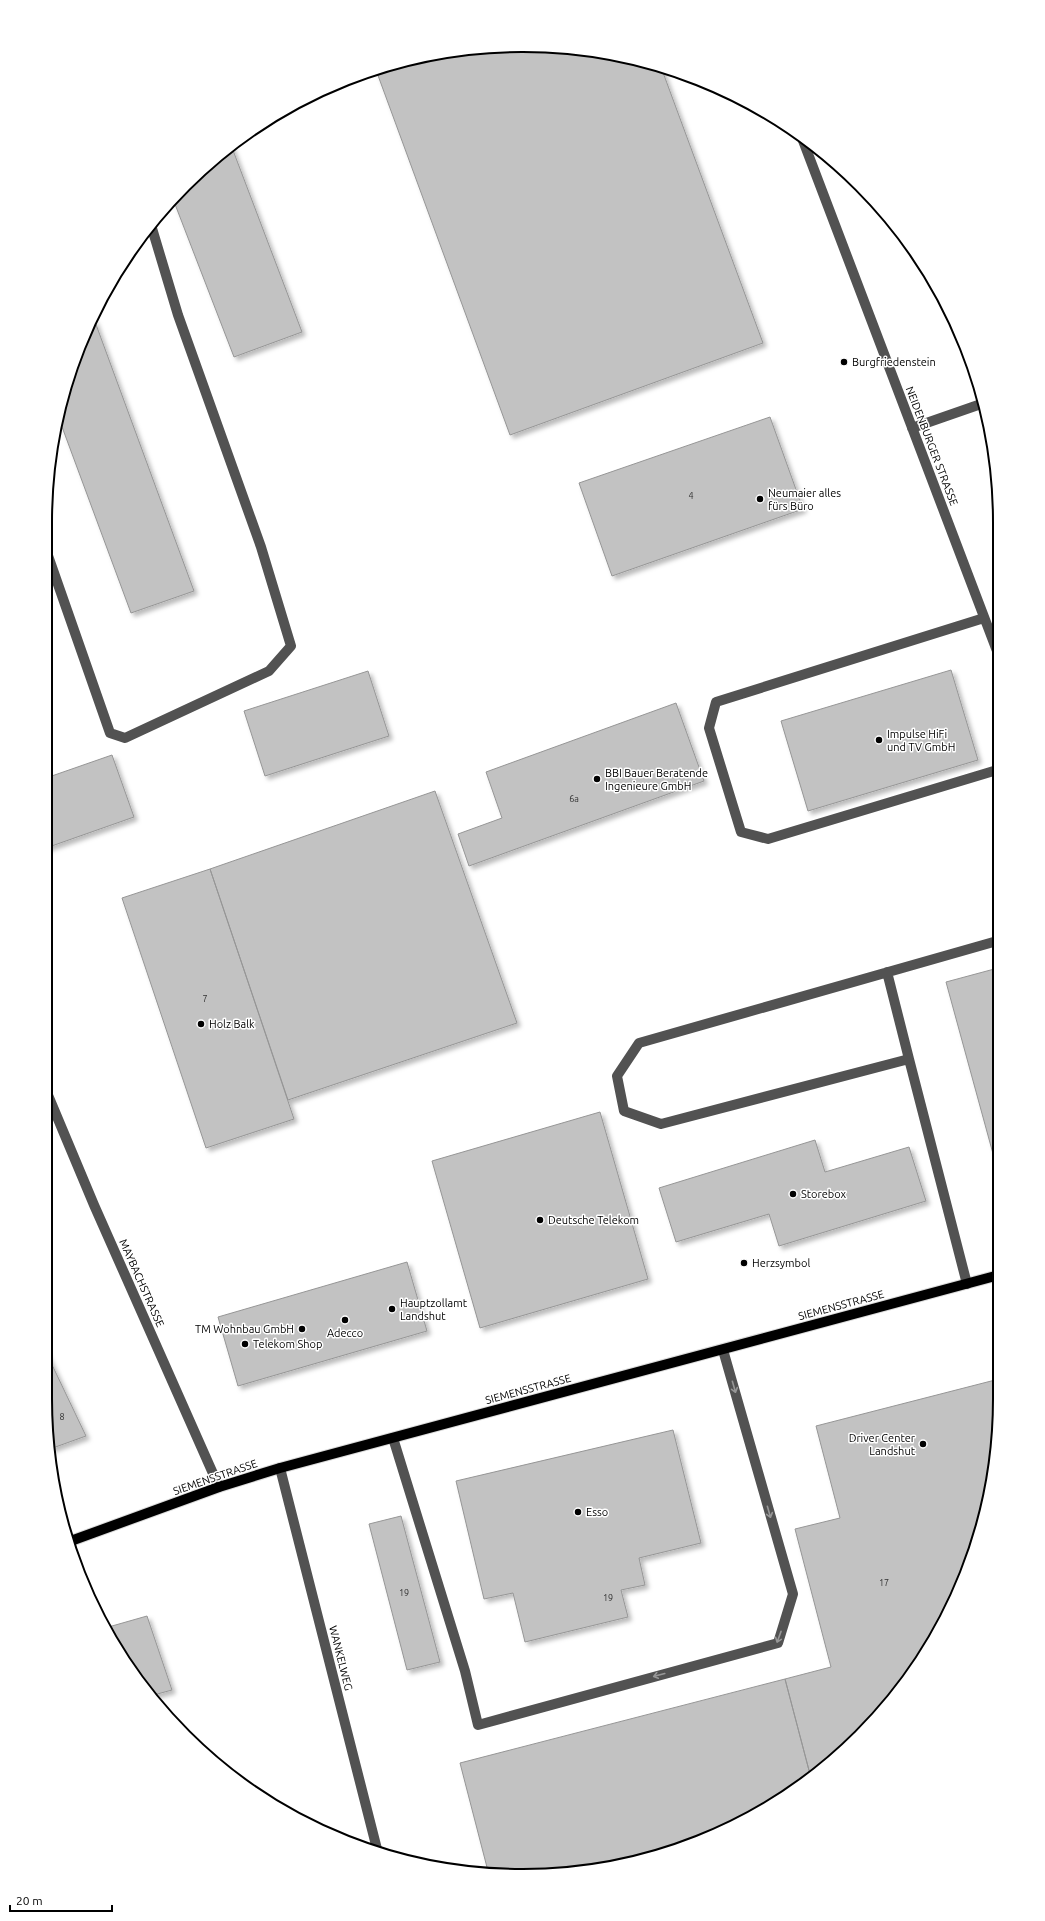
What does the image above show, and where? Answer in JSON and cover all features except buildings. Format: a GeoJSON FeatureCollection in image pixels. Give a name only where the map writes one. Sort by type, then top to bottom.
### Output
{"type":"FeatureCollection","features":[{"type":"Feature","properties":{"kind":"main road","name":"SIEMENSSTRASSE"},"geometry":{"type":"LineString","coordinates":[[74,1540],[219,1487],[280,1468],[993,1276]]}},
{"type":"Feature","properties":{"kind":"street","name":"NEIDENBURGER STRASSE"},"geometry":{"type":"LineString","coordinates":[[805,146],[993,643]]}},
{"type":"Feature","properties":{"kind":"street"},"geometry":{"type":"LineString","coordinates":[[52,567],[110,733],[125,738],[262,675],[269,671],[291,646],[261,547],[178,315],[153,231]]}},
{"type":"Feature","properties":{"kind":"street"},"geometry":{"type":"LineString","coordinates":[[912,428],[978,405]]}},
{"type":"Feature","properties":{"kind":"street"},"geometry":{"type":"LineString","coordinates":[[984,618],[716,702],[709,728],[741,832],[768,839],[993,771]]}},
{"type":"Feature","properties":{"kind":"street"},"geometry":{"type":"LineString","coordinates":[[909,1059],[661,1124],[624,1111],[617,1076],[639,1043],[993,942]]}},
{"type":"Feature","properties":{"kind":"street"},"geometry":{"type":"LineString","coordinates":[[887,972],[966,1284]]}},
{"type":"Feature","properties":{"kind":"street","name":"MAYBACHSTRASSE"},"geometry":{"type":"LineString","coordinates":[[52,1105],[94,1206],[219,1487]]}},
{"type":"Feature","properties":{"kind":"street"},"geometry":{"type":"LineString","coordinates":[[393,1438],[465,1671],[478,1725],[778,1643],[793,1594],[723,1350]]}},
{"type":"Feature","properties":{"kind":"street","name":"WANKELWEG"},"geometry":{"type":"LineString","coordinates":[[280,1468],[376,1846]]}},
{"type":"Feature","properties":{"kind":"place","name":"Burgfriedenstein"},"geometry":{"type":"Point","coordinates":[844,362]}},
{"type":"Feature","properties":{"kind":"place","name":"Neumaier alles fürs Büro"},"geometry":{"type":"Point","coordinates":[760,499]}},
{"type":"Feature","properties":{"kind":"place","name":"Impulse HiFi und TV GmbH"},"geometry":{"type":"Point","coordinates":[879,740]}},
{"type":"Feature","properties":{"kind":"place","name":"BBI Bauer Beratende Ingenieure GmbH"},"geometry":{"type":"Point","coordinates":[597,779]}},
{"type":"Feature","properties":{"kind":"place","name":"Holz Balk"},"geometry":{"type":"Point","coordinates":[201,1024]}},
{"type":"Feature","properties":{"kind":"place","name":"Storebox"},"geometry":{"type":"Point","coordinates":[793,1194]}},
{"type":"Feature","properties":{"kind":"place","name":"Deutsche Telekom"},"geometry":{"type":"Point","coordinates":[540,1220]}},
{"type":"Feature","properties":{"kind":"place","name":"Herzsymbol"},"geometry":{"type":"Point","coordinates":[744,1263]}},
{"type":"Feature","properties":{"kind":"place","name":"Hauptzollamt Landshut"},"geometry":{"type":"Point","coordinates":[392,1309]}},
{"type":"Feature","properties":{"kind":"place","name":"Adecco"},"geometry":{"type":"Point","coordinates":[345,1320]}},
{"type":"Feature","properties":{"kind":"place","name":"TM Wohnbau GmbH"},"geometry":{"type":"Point","coordinates":[302,1329]}},
{"type":"Feature","properties":{"kind":"place","name":"Telekom Shop"},"geometry":{"type":"Point","coordinates":[245,1344]}},
{"type":"Feature","properties":{"kind":"place","name":"Driver Center Landshut"},"geometry":{"type":"Point","coordinates":[923,1444]}},
{"type":"Feature","properties":{"kind":"place","name":"Esso"},"geometry":{"type":"Point","coordinates":[578,1512]}}]}
